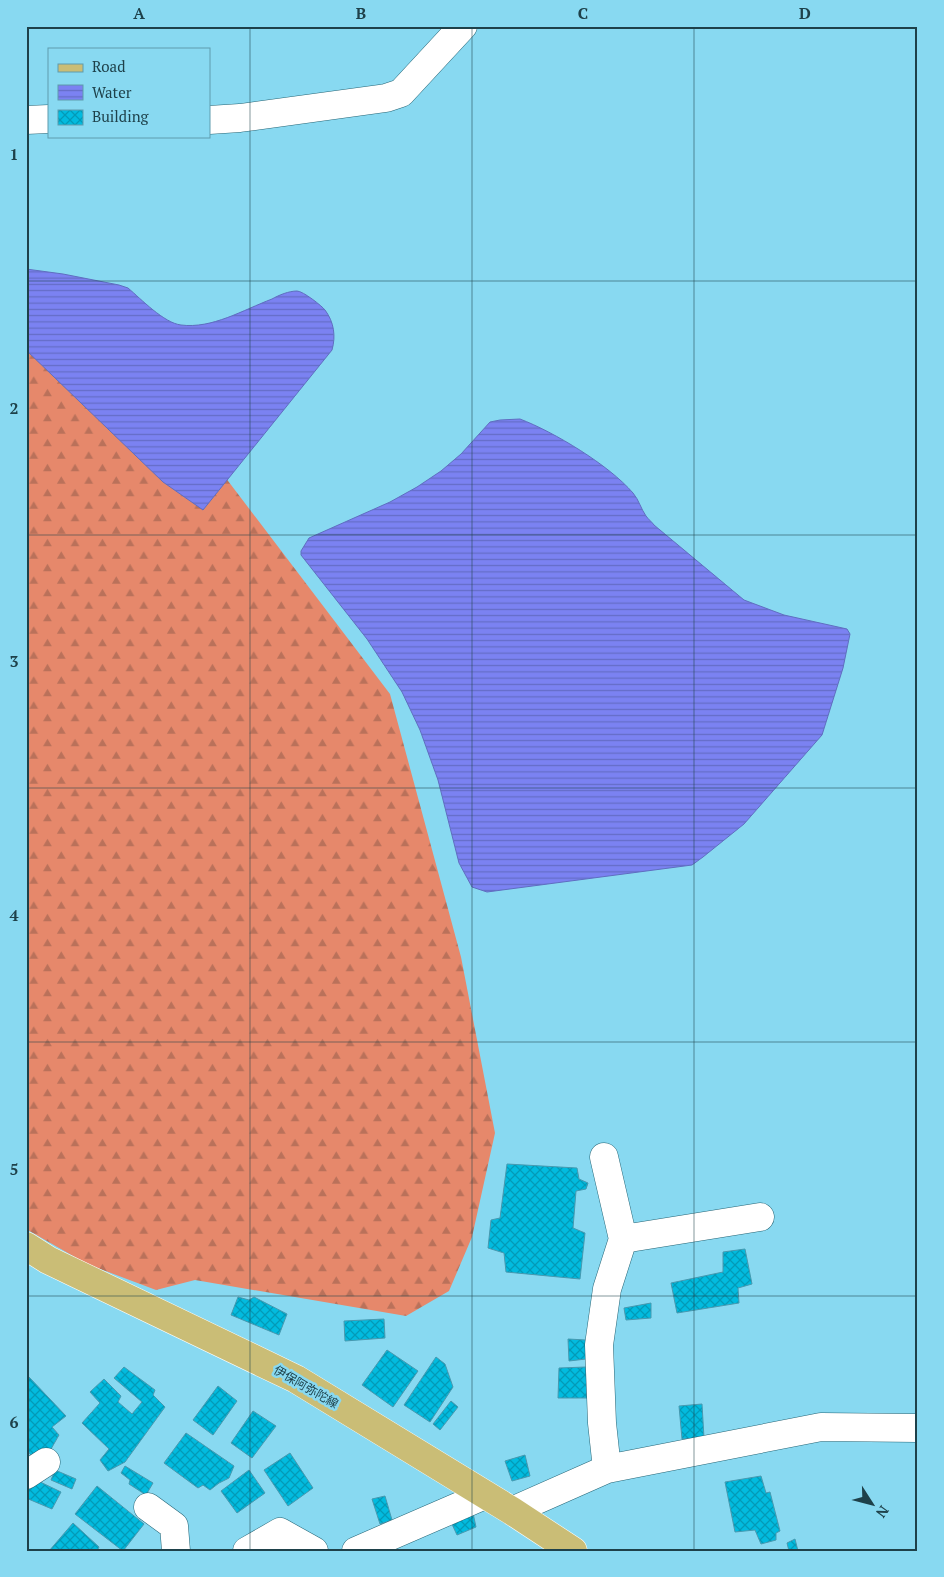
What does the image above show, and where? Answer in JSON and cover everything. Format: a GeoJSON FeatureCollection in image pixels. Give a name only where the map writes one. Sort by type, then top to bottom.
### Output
{"type":"FeatureCollection","features":[{"type":"Feature","properties":{"kind":"main road","name":"伊保阿弥陀線"},"geometry":{"type":"LineString","coordinates":[[26,1246],[48,1260],[296,1380],[512,1511],[573,1551]]}},
{"type":"Feature","properties":{"kind":"street"},"geometry":{"type":"LineString","coordinates":[[210,120],[240,118],[376,100],[401,93],[463,26]]}},
{"type":"Feature","properties":{"kind":"street"},"geometry":{"type":"LineString","coordinates":[[26,120],[48,119]]}},
{"type":"Feature","properties":{"kind":"street"},"geometry":{"type":"LineString","coordinates":[[604,1157],[623,1239],[607,1289],[599,1345],[602,1423],[607,1469]]}},
{"type":"Feature","properties":{"kind":"street"},"geometry":{"type":"LineString","coordinates":[[623,1239],[760,1217]]}},
{"type":"Feature","properties":{"kind":"street"},"geometry":{"type":"LineString","coordinates":[[512,1511],[607,1469],[821,1427],[918,1428]]}},
{"type":"Feature","properties":{"kind":"street"},"geometry":{"type":"LineString","coordinates":[[356,1551],[485,1495]]}},
{"type":"Feature","properties":{"kind":"street"},"geometry":{"type":"LineString","coordinates":[[148,1507],[174,1526],[176,1551]]}},
{"type":"Feature","properties":{"kind":"street"},"geometry":{"type":"LineString","coordinates":[[247,1551],[280,1532],[314,1551]]}},
{"type":"Feature","properties":{"kind":"green space"},"geometry":{"type":"Polygon","coordinates":[[[26,337],[222,473],[390,694],[461,957],[495,1133],[472,1237],[449,1291],[406,1316],[195,1280],[156,1290],[87,1264],[26,1229],[26,337]]]}},
{"type":"Feature","properties":{"kind":"water"},"geometry":{"type":"Polygon","coordinates":[[[26,269],[63,274],[128,288],[167,320],[181,325],[204,324],[216,321],[284,294],[297,291],[316,302],[328,315],[333,329],[334,340],[332,350],[203,510],[163,482],[26,350],[26,269]]]}},
{"type":"Feature","properties":{"kind":"water"},"geometry":{"type":"Polygon","coordinates":[[[520,419],[549,432],[580,450],[610,471],[633,493],[646,516],[654,525],[744,600],[784,615],[847,629],[850,634],[843,668],[822,735],[744,824],[692,865],[487,892],[472,887],[459,863],[438,780],[420,730],[402,692],[367,639],[301,555],[301,551],[309,538],[390,502],[441,471],[461,454],[490,422],[520,419]]]}},
{"type":"Feature","properties":{"kind":"building"},"geometry":{"type":"Polygon","coordinates":[[[507,1164],[577,1168],[579,1179],[588,1183],[586,1189],[576,1191],[573,1228],[585,1233],[580,1279],[506,1272],[504,1253],[488,1248],[491,1220],[500,1218],[507,1164]]]}},
{"type":"Feature","properties":{"kind":"building"},"geometry":{"type":"Polygon","coordinates":[[[745,1249],[752,1284],[738,1288],[739,1303],[677,1313],[671,1283],[723,1272],[723,1252],[745,1249]]]}},
{"type":"Feature","properties":{"kind":"building"},"geometry":{"type":"Polygon","coordinates":[[[238,1297],[249,1300],[254,1297],[287,1314],[279,1335],[231,1315],[238,1297]]]}},
{"type":"Feature","properties":{"kind":"building"},"geometry":{"type":"Polygon","coordinates":[[[651,1303],[651,1318],[626,1320],[624,1308],[651,1303]]]}},
{"type":"Feature","properties":{"kind":"building"},"geometry":{"type":"Polygon","coordinates":[[[384,1319],[385,1338],[345,1341],[344,1321],[384,1319]]]}},
{"type":"Feature","properties":{"kind":"building"},"geometry":{"type":"Polygon","coordinates":[[[568,1339],[586,1340],[586,1359],[569,1361],[568,1339]]]}},
{"type":"Feature","properties":{"kind":"building"},"geometry":{"type":"Polygon","coordinates":[[[387,1350],[418,1371],[393,1407],[362,1385],[387,1350]]]}},
{"type":"Feature","properties":{"kind":"building"},"geometry":{"type":"Polygon","coordinates":[[[436,1357],[445,1364],[453,1387],[430,1422],[404,1405],[436,1357]]]}},
{"type":"Feature","properties":{"kind":"building"},"geometry":{"type":"Polygon","coordinates":[[[124,1367],[155,1390],[153,1395],[165,1407],[125,1462],[108,1471],[100,1460],[109,1449],[82,1423],[100,1403],[90,1392],[104,1379],[121,1396],[118,1402],[132,1414],[142,1402],[114,1378],[124,1367]]]}},
{"type":"Feature","properties":{"kind":"building"},"geometry":{"type":"Polygon","coordinates":[[[586,1367],[587,1398],[558,1398],[559,1368],[586,1367]]]}},
{"type":"Feature","properties":{"kind":"building"},"geometry":{"type":"Polygon","coordinates":[[[29,1377],[66,1416],[52,1427],[59,1435],[51,1449],[34,1460],[26,1448],[26,1379],[29,1377]]]}},
{"type":"Feature","properties":{"kind":"building"},"geometry":{"type":"Polygon","coordinates":[[[218,1386],[237,1401],[213,1435],[193,1420],[218,1386]]]}},
{"type":"Feature","properties":{"kind":"building"},"geometry":{"type":"Polygon","coordinates":[[[451,1401],[458,1407],[440,1430],[433,1424],[451,1401]]]}},
{"type":"Feature","properties":{"kind":"building"},"geometry":{"type":"Polygon","coordinates":[[[702,1404],[704,1438],[682,1439],[679,1406],[702,1404]]]}},
{"type":"Feature","properties":{"kind":"building"},"geometry":{"type":"Polygon","coordinates":[[[253,1411],[276,1426],[252,1458],[231,1443],[253,1411]]]}},
{"type":"Feature","properties":{"kind":"building"},"geometry":{"type":"Polygon","coordinates":[[[186,1433],[234,1466],[229,1478],[210,1490],[203,1485],[198,1488],[164,1463],[186,1433]]]}},
{"type":"Feature","properties":{"kind":"building"},"geometry":{"type":"Polygon","coordinates":[[[290,1453],[313,1488],[288,1506],[264,1470],[290,1453]]]}},
{"type":"Feature","properties":{"kind":"building"},"geometry":{"type":"Polygon","coordinates":[[[525,1455],[530,1476],[512,1481],[505,1461],[525,1455]]]}},
{"type":"Feature","properties":{"kind":"building"},"geometry":{"type":"Polygon","coordinates":[[[125,1466],[153,1483],[146,1495],[129,1484],[130,1480],[121,1473],[125,1466]]]}},
{"type":"Feature","properties":{"kind":"building"},"geometry":{"type":"Polygon","coordinates":[[[55,1470],[76,1479],[72,1489],[51,1480],[55,1470]]]}},
{"type":"Feature","properties":{"kind":"building"},"geometry":{"type":"Polygon","coordinates":[[[249,1470],[265,1493],[237,1513],[221,1491],[249,1470]]]}},
{"type":"Feature","properties":{"kind":"building"},"geometry":{"type":"Polygon","coordinates":[[[761,1476],[766,1493],[770,1492],[780,1531],[776,1533],[776,1540],[761,1544],[755,1530],[735,1532],[725,1482],[761,1476]]]}},
{"type":"Feature","properties":{"kind":"building"},"geometry":{"type":"Polygon","coordinates":[[[34,1479],[61,1492],[52,1509],[26,1498],[26,1485],[34,1479]]]}},
{"type":"Feature","properties":{"kind":"building"},"geometry":{"type":"Polygon","coordinates":[[[97,1486],[144,1524],[123,1551],[75,1514],[97,1486]]]}},
{"type":"Feature","properties":{"kind":"building"},"geometry":{"type":"Polygon","coordinates":[[[385,1496],[392,1520],[380,1524],[372,1499],[385,1496]]]}},
{"type":"Feature","properties":{"kind":"building"},"geometry":{"type":"Polygon","coordinates":[[[473,1513],[476,1527],[457,1535],[451,1522],[473,1513]]]}},
{"type":"Feature","properties":{"kind":"building"},"geometry":{"type":"Polygon","coordinates":[[[73,1523],[99,1547],[97,1551],[49,1551],[73,1523]]]}},
{"type":"Feature","properties":{"kind":"building"},"geometry":{"type":"Polygon","coordinates":[[[795,1539],[798,1551],[789,1551],[787,1543],[795,1539]]]}}]}
